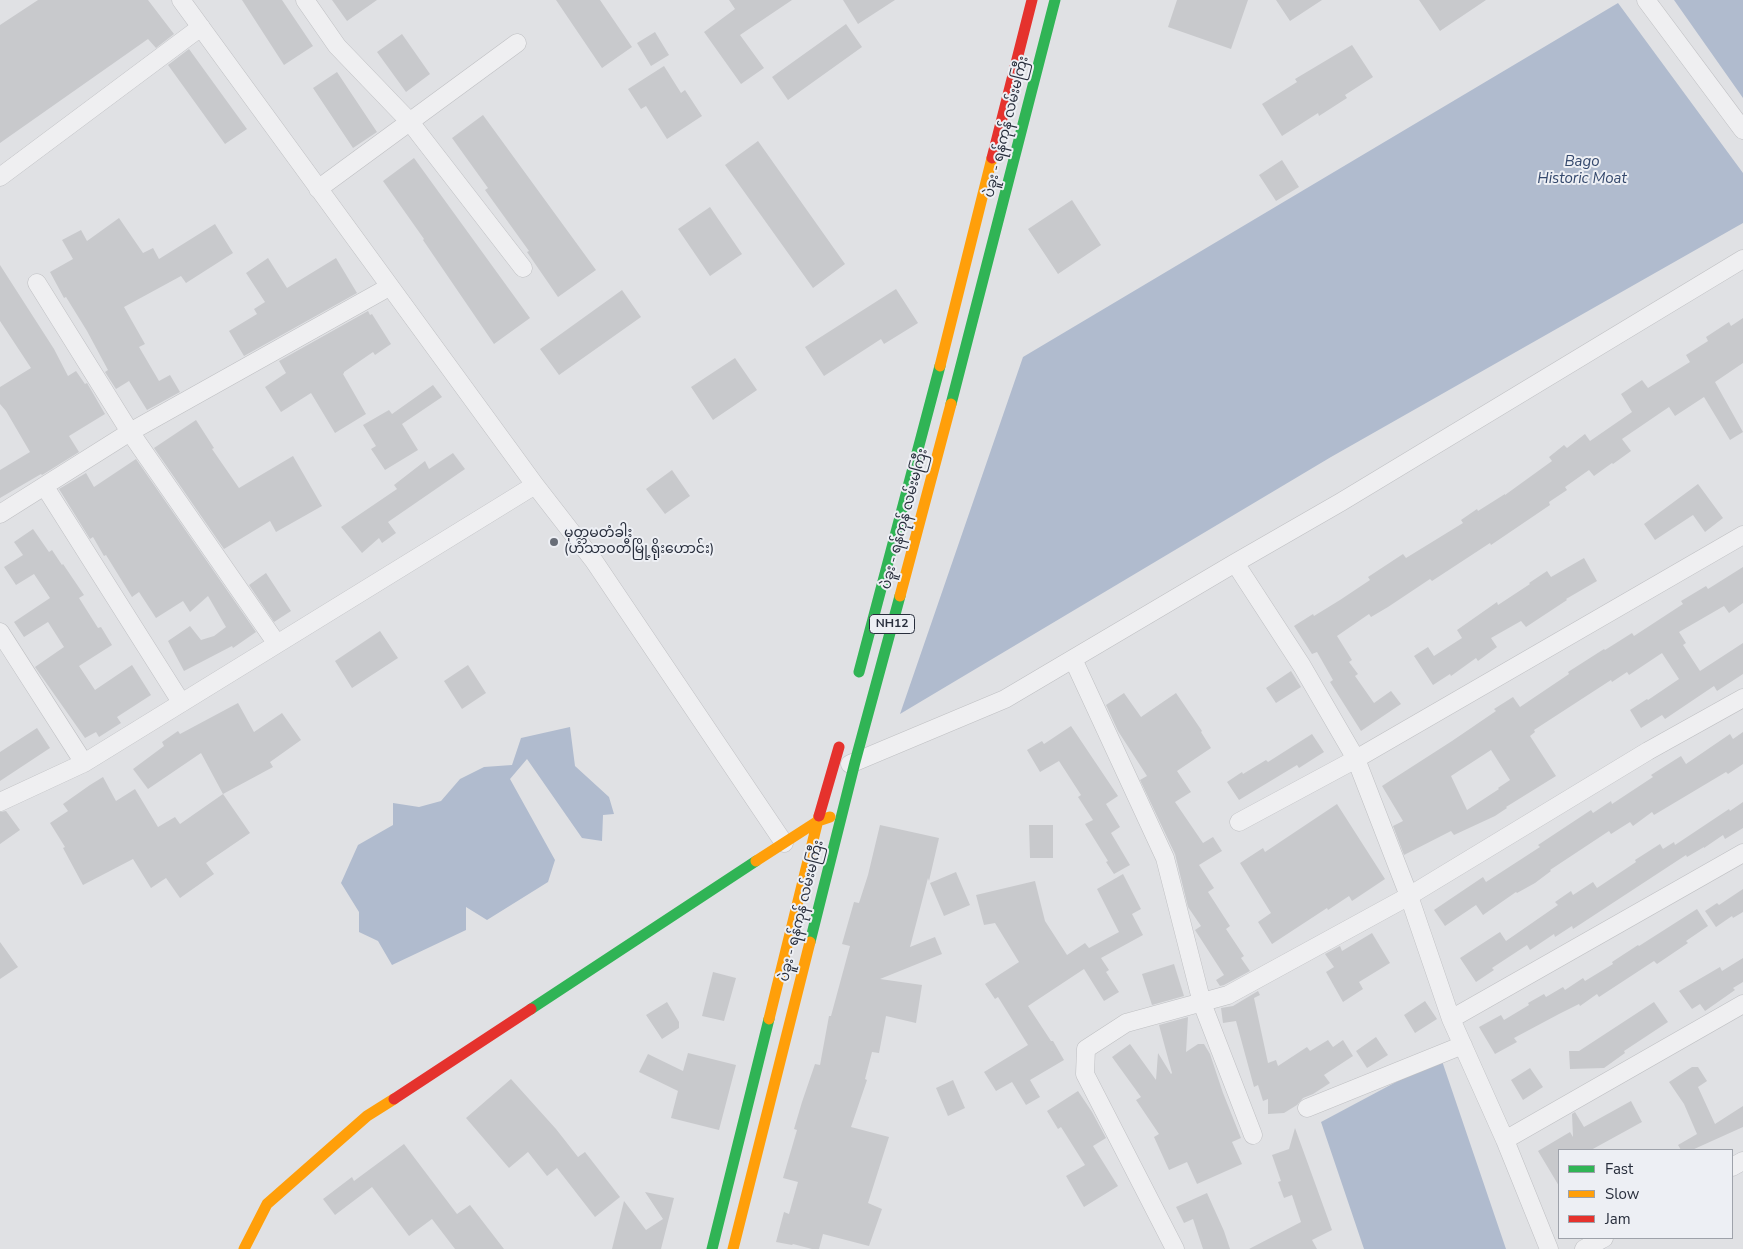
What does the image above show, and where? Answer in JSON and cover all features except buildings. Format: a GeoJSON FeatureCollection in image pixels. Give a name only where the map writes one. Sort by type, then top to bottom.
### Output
{"type":"FeatureCollection","features":[{"type":"Feature","properties":{"kind":"main road","name":"ပဲခူး - ရန်ကုန် လမ်းမကြီး"},"geometry":{"type":"LineString","coordinates":[[856,684],[932,396],[1032,0]]}},
{"type":"Feature","properties":{"kind":"main road","name":"ပဲခူး - ရန်ကုန် လမ်းမကြီး"},"geometry":{"type":"LineString","coordinates":[[733,1249],[842,812],[954,392],[1055,0]]}},
{"type":"Feature","properties":{"kind":"main road","name":"ပဲခူး - ရန်ကုန် လမ်းမကြီး"},"geometry":{"type":"LineString","coordinates":[[712,1249],[818,821],[843,732]]}},
{"type":"Feature","properties":{"kind":"main road"},"geometry":{"type":"LineString","coordinates":[[244,1249],[268,1204],[367,1116],[818,821],[842,812]]}},
{"type":"Feature","properties":{"kind":"street"},"geometry":{"type":"LineString","coordinates":[[181,0],[535,486],[594,561],[784,843]]}},
{"type":"Feature","properties":{"kind":"street"},"geometry":{"type":"LineString","coordinates":[[305,0],[337,46],[410,122],[522,268]]}},
{"type":"Feature","properties":{"kind":"street"},"geometry":{"type":"LineString","coordinates":[[1646,0],[1743,130]]}},
{"type":"Feature","properties":{"kind":"street"},"geometry":{"type":"LineString","coordinates":[[0,177],[200,26]]}},
{"type":"Feature","properties":{"kind":"street"},"geometry":{"type":"LineString","coordinates":[[318,189],[517,43]]}},
{"type":"Feature","properties":{"kind":"street"},"geometry":{"type":"LineString","coordinates":[[833,771],[1005,699],[1342,502],[1743,259]]}},
{"type":"Feature","properties":{"kind":"street"},"geometry":{"type":"LineString","coordinates":[[37,283],[130,432],[277,644]]}},
{"type":"Feature","properties":{"kind":"street"},"geometry":{"type":"LineString","coordinates":[[0,514],[130,432],[389,287]]}},
{"type":"Feature","properties":{"kind":"street"},"geometry":{"type":"LineString","coordinates":[[0,802],[84,763],[535,486]]}},
{"type":"Feature","properties":{"kind":"street"},"geometry":{"type":"LineString","coordinates":[[44,488],[181,702]]}},
{"type":"Feature","properties":{"kind":"street"},"geometry":{"type":"LineString","coordinates":[[1239,822],[1356,759],[1743,535]]}},
{"type":"Feature","properties":{"kind":"street"},"geometry":{"type":"LineString","coordinates":[[1235,563],[1302,666],[1356,759],[1410,896],[1451,1019],[1505,1140],[1548,1249]]}},
{"type":"Feature","properties":{"kind":"street"},"geometry":{"type":"LineString","coordinates":[[0,632],[84,763]]}},
{"type":"Feature","properties":{"kind":"street"},"geometry":{"type":"LineString","coordinates":[[1073,659],[1165,858],[1202,1004],[1253,1135]]}},
{"type":"Feature","properties":{"kind":"street"},"geometry":{"type":"LineString","coordinates":[[1175,1249],[1085,1074],[1086,1049],[1126,1023],[1202,1004],[1228,995],[1410,896],[1648,751],[1743,698]]}},
{"type":"Feature","properties":{"kind":"street"},"geometry":{"type":"LineString","coordinates":[[1451,1019],[1743,853]]}},
{"type":"Feature","properties":{"kind":"street"},"geometry":{"type":"LineString","coordinates":[[1505,1140],[1743,1004]]}},
{"type":"Feature","properties":{"kind":"street"},"geometry":{"type":"LineString","coordinates":[[1308,1108],[1463,1045]]}},
{"type":"Feature","properties":{"kind":"street"},"geometry":{"type":"LineString","coordinates":[[1584,1249],[1602,1239]]}},
{"type":"Feature","properties":{"kind":"water"},"geometry":{"type":"Polygon","coordinates":[[[1674,0],[1743,0],[1743,98],[1674,0]]]}},
{"type":"Feature","properties":{"kind":"water","name":"Bago Historic Moat"},"geometry":{"type":"Polygon","coordinates":[[[1618,3],[1743,173],[1743,223],[1331,457],[900,714],[1023,357],[1618,3]]]}},
{"type":"Feature","properties":{"kind":"water"},"geometry":{"type":"Polygon","coordinates":[[[570,727],[575,766],[609,797],[614,814],[603,815],[602,841],[582,838],[527,759],[510,779],[555,860],[548,882],[487,920],[466,907],[466,930],[392,965],[378,941],[359,932],[359,912],[341,883],[358,845],[393,825],[393,803],[419,807],[441,801],[460,779],[484,767],[512,765],[521,738],[570,727]]]}},
{"type":"Feature","properties":{"kind":"water"},"geometry":{"type":"Polygon","coordinates":[[[1441,1058],[1506,1249],[1364,1249],[1321,1122],[1441,1058]]]}},
{"type":"Feature","properties":{"kind":"traffic: fast"},"geometry":{"type":"LineString","coordinates":[[951,404],[1055,0]]}},
{"type":"Feature","properties":{"kind":"traffic: fast"},"geometry":{"type":"LineString","coordinates":[[859,672],[940,366]]}},
{"type":"Feature","properties":{"kind":"traffic: fast"},"geometry":{"type":"LineString","coordinates":[[810,942],[855,762],[900,596]]}},
{"type":"Feature","properties":{"kind":"traffic: fast"},"geometry":{"type":"LineString","coordinates":[[531,1009],[756,861]]}},
{"type":"Feature","properties":{"kind":"traffic: fast"},"geometry":{"type":"LineString","coordinates":[[712,1249],[769,1019]]}},
{"type":"Feature","properties":{"kind":"traffic: slow"},"geometry":{"type":"LineString","coordinates":[[940,366],[992,158]]}},
{"type":"Feature","properties":{"kind":"traffic: slow"},"geometry":{"type":"LineString","coordinates":[[900,596],[951,404]]}},
{"type":"Feature","properties":{"kind":"traffic: slow"},"geometry":{"type":"LineString","coordinates":[[769,1019],[819,816]]}},
{"type":"Feature","properties":{"kind":"traffic: slow"},"geometry":{"type":"LineString","coordinates":[[756,861],[818,821],[830,817]]}},
{"type":"Feature","properties":{"kind":"traffic: slow"},"geometry":{"type":"LineString","coordinates":[[733,1249],[810,942]]}},
{"type":"Feature","properties":{"kind":"traffic: slow"},"geometry":{"type":"LineString","coordinates":[[244,1249],[267,1204],[367,1116],[394,1099]]}},
{"type":"Feature","properties":{"kind":"traffic: jam"},"geometry":{"type":"LineString","coordinates":[[992,158],[1032,0]]}},
{"type":"Feature","properties":{"kind":"traffic: jam"},"geometry":{"type":"LineString","coordinates":[[819,816],[839,747]]}},
{"type":"Feature","properties":{"kind":"traffic: jam"},"geometry":{"type":"LineString","coordinates":[[394,1099],[531,1009]]}},
{"type":"Feature","properties":{"kind":"place","name":"မုတ္တမတံခါး (ဟံသာဝတီမြို့ရိုးဟောင်း)"},"geometry":{"type":"Point","coordinates":[554,542]}}]}
